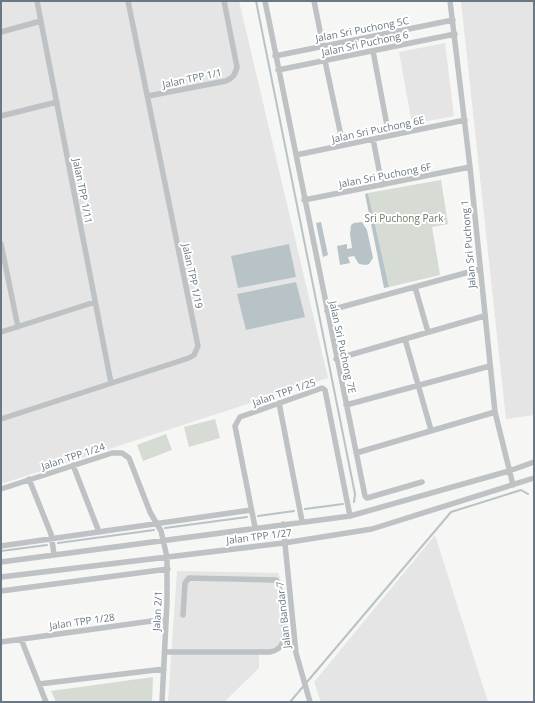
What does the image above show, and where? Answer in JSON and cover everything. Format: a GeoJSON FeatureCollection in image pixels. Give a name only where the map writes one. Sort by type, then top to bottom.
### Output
{"type":"FeatureCollection","features":[{"type":"Feature","properties":{"kind":"street","name":"Jalan TPP 1/11"},"geometry":{"type":"LineString","coordinates":[[37,1],[111,384]]}},
{"type":"Feature","properties":{"kind":"street","name":"Jalan TPP 1/19"},"geometry":{"type":"LineString","coordinates":[[1,420],[189,358],[194,355],[198,346],[128,1]]}},
{"type":"Feature","properties":{"kind":"street","name":"Jalan TPP 1/1"},"geometry":{"type":"LineString","coordinates":[[148,96],[226,82],[232,78],[237,67],[224,1]]}},
{"type":"Feature","properties":{"kind":"street","name":"Jalan Sri Puchong 7E"},"geometry":{"type":"LineString","coordinates":[[265,1],[365,497],[422,482]]}},
{"type":"Feature","properties":{"kind":"street"},"geometry":{"type":"LineString","coordinates":[[314,1],[323,46]]}},
{"type":"Feature","properties":{"kind":"street","name":"Jalan Sri Puchong 1"},"geometry":{"type":"LineString","coordinates":[[450,1],[465,120],[495,412],[509,471],[514,485]]}},
{"type":"Feature","properties":{"kind":"street","name":"Jalan Sri Puchong 5C"},"geometry":{"type":"LineString","coordinates":[[275,56],[453,20]]}},
{"type":"Feature","properties":{"kind":"street"},"geometry":{"type":"LineString","coordinates":[[1,32],[41,21]]}},
{"type":"Feature","properties":{"kind":"street","name":"Jalan Sri Puchong 6"},"geometry":{"type":"LineString","coordinates":[[278,70],[455,34]]}},
{"type":"Feature","properties":{"kind":"street"},"geometry":{"type":"LineString","coordinates":[[373,51],[389,136]]}},
{"type":"Feature","properties":{"kind":"street"},"geometry":{"type":"LineString","coordinates":[[325,61],[343,145]]}},
{"type":"Feature","properties":{"kind":"street"},"geometry":{"type":"LineString","coordinates":[[1,116],[57,102]]}},
{"type":"Feature","properties":{"kind":"street","name":"Jalan Sri Puchong 6E"},"geometry":{"type":"LineString","coordinates":[[296,155],[465,120]]}},
{"type":"Feature","properties":{"kind":"street"},"geometry":{"type":"LineString","coordinates":[[373,139],[382,184]]}},
{"type":"Feature","properties":{"kind":"street","name":"Jalan Sri Puchong 6F"},"geometry":{"type":"LineString","coordinates":[[304,200],[470,167]]}},
{"type":"Feature","properties":{"kind":"street"},"geometry":{"type":"LineString","coordinates":[[1,244],[18,327]]}},
{"type":"Feature","properties":{"kind":"street"},"geometry":{"type":"LineString","coordinates":[[327,311],[480,269]]}},
{"type":"Feature","properties":{"kind":"street"},"geometry":{"type":"LineString","coordinates":[[415,287],[428,332]]}},
{"type":"Feature","properties":{"kind":"street"},"geometry":{"type":"LineString","coordinates":[[1,332],[95,302]]}},
{"type":"Feature","properties":{"kind":"street"},"geometry":{"type":"LineString","coordinates":[[336,359],[484,316]]}},
{"type":"Feature","properties":{"kind":"street"},"geometry":{"type":"LineString","coordinates":[[405,339],[430,430]]}},
{"type":"Feature","properties":{"kind":"street"},"geometry":{"type":"LineString","coordinates":[[346,405],[490,366]]}},
{"type":"Feature","properties":{"kind":"street","name":"Jalan TPP 1/25"},"geometry":{"type":"LineString","coordinates":[[255,527],[235,426],[236,421],[240,417],[322,388],[325,390],[350,516]]}},
{"type":"Feature","properties":{"kind":"street"},"geometry":{"type":"LineString","coordinates":[[279,403],[302,522]]}},
{"type":"Feature","properties":{"kind":"street"},"geometry":{"type":"LineString","coordinates":[[356,453],[495,412]]}},
{"type":"Feature","properties":{"kind":"street","name":"Jalan TPP 1/24"},"geometry":{"type":"LineString","coordinates":[[1,489],[112,453],[126,455],[156,523]]}},
{"type":"Feature","properties":{"kind":"street","name":"Jalan TPP 1/27"},"geometry":{"type":"LineString","coordinates":[[1,562],[163,539],[350,516],[509,471],[534,462]]}},
{"type":"Feature","properties":{"kind":"street"},"geometry":{"type":"LineString","coordinates":[[73,465],[99,532]]}},
{"type":"Feature","properties":{"kind":"street","name":"Jalan TPP 1/27"},"geometry":{"type":"LineString","coordinates":[[1,577],[284,543],[372,529],[534,478]]}},
{"type":"Feature","properties":{"kind":"street"},"geometry":{"type":"LineString","coordinates":[[29,479],[52,539],[54,554]]}},
{"type":"Feature","properties":{"kind":"street"},"geometry":{"type":"LineString","coordinates":[[1,546],[252,510]]}},
{"type":"Feature","properties":{"kind":"street","name":"Jalan 2/1"},"geometry":{"type":"LineString","coordinates":[[156,523],[163,539],[168,569],[162,702]]}},
{"type":"Feature","properties":{"kind":"street","name":"Jalan Bandar 7"},"geometry":{"type":"LineString","coordinates":[[283,524],[298,663],[310,702]]}},
{"type":"Feature","properties":{"kind":"street"},"geometry":{"type":"LineString","coordinates":[[1,591],[168,569]]}},
{"type":"Feature","properties":{"kind":"street"},"geometry":{"type":"LineString","coordinates":[[165,652],[275,651],[284,640],[280,588],[276,580],[194,577],[186,580],[183,615]]}},
{"type":"Feature","properties":{"kind":"street","name":"Jalan TPP 1/28"},"geometry":{"type":"LineString","coordinates":[[1,642],[166,619]]}},
{"type":"Feature","properties":{"kind":"street"},"geometry":{"type":"LineString","coordinates":[[21,639],[46,702]]}},
{"type":"Feature","properties":{"kind":"street"},"geometry":{"type":"LineString","coordinates":[[39,684],[164,668]]}},
{"type":"Feature","properties":{"kind":"shaded area"},"geometry":{"type":"Polygon","coordinates":[[[1,1],[239,1],[328,378],[1,484],[1,1]]]}},
{"type":"Feature","properties":{"kind":"shaded area"},"geometry":{"type":"Polygon","coordinates":[[[461,1],[534,1],[534,415],[506,419],[461,1]]]}},
{"type":"Feature","properties":{"kind":"shaded area"},"geometry":{"type":"Polygon","coordinates":[[[445,43],[454,116],[412,124],[399,52],[445,43]]]}},
{"type":"Feature","properties":{"kind":"shaded area"},"geometry":{"type":"Polygon","coordinates":[[[368,193],[389,287],[384,288],[365,194],[368,193]]]}},
{"type":"Feature","properties":{"kind":"shaded area"},"geometry":{"type":"Polygon","coordinates":[[[321,222],[328,255],[323,257],[316,223],[321,222]]]}},
{"type":"Feature","properties":{"kind":"shaded area"},"geometry":{"type":"Polygon","coordinates":[[[362,222],[367,230],[373,258],[369,264],[366,265],[359,264],[354,256],[348,257],[350,263],[340,265],[337,246],[347,244],[347,249],[352,248],[350,234],[351,225],[362,222]]]}},
{"type":"Feature","properties":{"kind":"shaded area"},"geometry":{"type":"Polygon","coordinates":[[[289,244],[296,277],[238,288],[231,256],[289,244]]]}},
{"type":"Feature","properties":{"kind":"shaded area"},"geometry":{"type":"Polygon","coordinates":[[[296,282],[305,317],[246,330],[237,294],[296,282]]]}},
{"type":"Feature","properties":{"kind":"shaded area"},"geometry":{"type":"Polygon","coordinates":[[[435,535],[488,702],[321,702],[314,682],[435,535]]]}},
{"type":"Feature","properties":{"kind":"shaded area"},"geometry":{"type":"Polygon","coordinates":[[[177,571],[278,573],[282,583],[288,640],[270,650],[259,650],[259,668],[224,702],[168,702],[177,571]]]}},
{"type":"Feature","properties":{"kind":"green space","name":"Sri Puchong Park"},"geometry":{"type":"Polygon","coordinates":[[[441,180],[448,224],[432,227],[440,275],[389,287],[368,193],[441,180]]]}},
{"type":"Feature","properties":{"kind":"green space"},"geometry":{"type":"Polygon","coordinates":[[[215,419],[220,438],[189,447],[184,427],[215,419]]]}},
{"type":"Feature","properties":{"kind":"green space"},"geometry":{"type":"Polygon","coordinates":[[[166,434],[172,450],[143,461],[137,445],[166,434]]]}},
{"type":"Feature","properties":{"kind":"green space"},"geometry":{"type":"Polygon","coordinates":[[[153,677],[152,702],[56,702],[51,691],[153,677]]]}},
{"type":"Feature","properties":{"kind":"waterway"},"geometry":{"type":"LineString","coordinates":[[256,1],[355,494],[354,502]]}},
{"type":"Feature","properties":{"kind":"waterway"},"geometry":{"type":"LineString","coordinates":[[290,702],[451,512],[521,490],[528,494]]}},
{"type":"Feature","properties":{"kind":"waterway"},"geometry":{"type":"LineString","coordinates":[[305,509],[343,504]]}},
{"type":"Feature","properties":{"kind":"waterway"},"geometry":{"type":"LineString","coordinates":[[258,516],[294,511]]}},
{"type":"Feature","properties":{"kind":"waterway"},"geometry":{"type":"LineString","coordinates":[[165,528],[247,517]]}},
{"type":"Feature","properties":{"kind":"waterway"},"geometry":{"type":"LineString","coordinates":[[58,543],[154,530]]}},
{"type":"Feature","properties":{"kind":"waterway"},"geometry":{"type":"LineString","coordinates":[[1,551],[47,545]]}}]}
